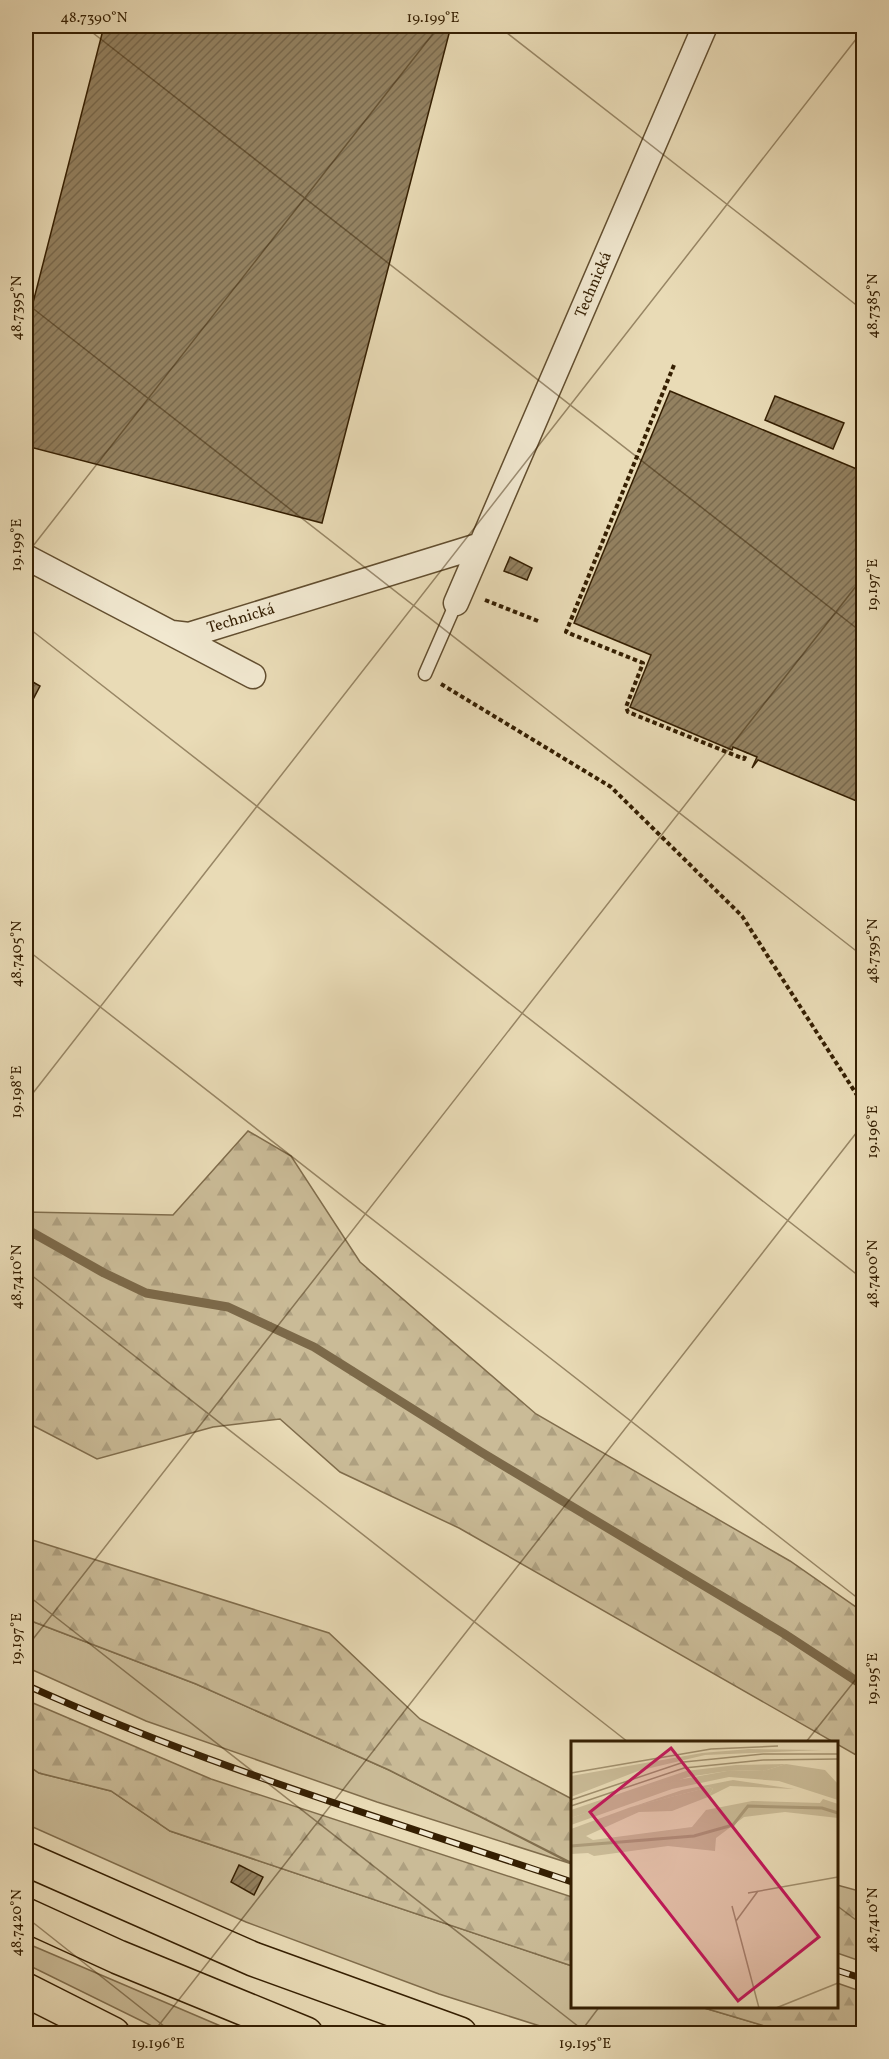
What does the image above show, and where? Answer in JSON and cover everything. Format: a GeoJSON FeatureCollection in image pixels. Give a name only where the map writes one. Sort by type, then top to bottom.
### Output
{"type":"FeatureCollection","features":[{"type":"Feature","properties":{"kind":"main road"},"geometry":{"type":"LineString","coordinates":[[26,1858],[253,1959],[460,2034]]}},
{"type":"Feature","properties":{"kind":"main road"},"geometry":{"type":"LineString","coordinates":[[26,1915],[118,1957],[306,2034]]}},
{"type":"Feature","properties":{"kind":"main road"},"geometry":{"type":"LineString","coordinates":[[26,1990],[113,2034]]}},
{"type":"Feature","properties":{"kind":"street","name":"Technická"},"geometry":{"type":"LineString","coordinates":[[456,603],[705,26]]}},
{"type":"Feature","properties":{"kind":"street","name":"Technická"},"geometry":{"type":"LineString","coordinates":[[172,633],[198,632],[481,545]]}},
{"type":"Feature","properties":{"kind":"street","name":"Technická"},"geometry":{"type":"LineString","coordinates":[[26,557],[253,676]]}},
{"type":"Feature","properties":{"kind":"lane"},"geometry":{"type":"LineString","coordinates":[[425,674],[456,603]]}},
{"type":"Feature","properties":{"kind":"path"},"geometry":{"type":"LineString","coordinates":[[674,364],[566,632],[643,663],[626,707],[628,712],[744,759],[747,752]]}},
{"type":"Feature","properties":{"kind":"path"},"geometry":{"type":"LineString","coordinates":[[483,599],[538,621]]}},
{"type":"Feature","properties":{"kind":"path"},"geometry":{"type":"LineString","coordinates":[[425,674],[611,787],[742,916],[864,1106]]}},
{"type":"Feature","properties":{"kind":"green space"},"geometry":{"type":"Polygon","coordinates":[[[248,1131],[291,1156],[360,1262],[536,1414],[790,1561],[863,1612],[863,1759],[838,1745],[838,1741],[832,1741],[459,1528],[340,1472],[280,1419],[213,1427],[97,1459],[26,1422],[26,1212],[173,1215],[248,1131]]]}},
{"type":"Feature","properties":{"kind":"green space"},"geometry":{"type":"Polygon","coordinates":[[[26,1538],[329,1633],[420,1719],[571,1798],[571,1862],[389,1770],[196,1684],[26,1619],[26,1538]]]}},
{"type":"Feature","properties":{"kind":"green space"},"geometry":{"type":"Polygon","coordinates":[[[26,1619],[196,1684],[389,1770],[571,1864],[377,1802],[146,1721],[26,1667],[26,1619]]]}},
{"type":"Feature","properties":{"kind":"green space"},"geometry":{"type":"Polygon","coordinates":[[[26,1700],[211,1779],[571,1897],[571,1966],[170,1831],[111,1791],[39,1773],[26,1764],[26,1700]]]}},
{"type":"Feature","properties":{"kind":"green space"},"geometry":{"type":"Polygon","coordinates":[[[26,1764],[39,1773],[111,1791],[170,1831],[571,1966],[571,2008],[704,2008],[788,2033],[562,2033],[439,1994],[246,1922],[26,1824],[26,1764]]]}},
{"type":"Feature","properties":{"kind":"green space"},"geometry":{"type":"Polygon","coordinates":[[[838,1885],[863,1892],[863,1962],[838,1953],[838,1885]]]}},
{"type":"Feature","properties":{"kind":"green space"},"geometry":{"type":"Polygon","coordinates":[[[26,1943],[237,2033],[166,2033],[26,1964],[26,1943]]]}},
{"type":"Feature","properties":{"kind":"green space"},"geometry":{"type":"Polygon","coordinates":[[[838,1983],[863,1992],[863,2033],[788,2033],[704,2008],[838,2008],[838,1983]]]}},
{"type":"Feature","properties":{"kind":"building"},"geometry":{"type":"Polygon","coordinates":[[[104,26],[451,26],[322,523],[26,446],[26,330],[104,26]]]}},
{"type":"Feature","properties":{"kind":"building"},"geometry":{"type":"Polygon","coordinates":[[[670,391],[864,472],[864,790],[859,802],[758,760],[752,768],[757,757],[733,747],[732,750],[630,707],[651,655],[574,623],[670,391]]]}},
{"type":"Feature","properties":{"kind":"building"},"geometry":{"type":"Polygon","coordinates":[[[775,396],[844,423],[833,449],[765,420],[775,396]]]}},
{"type":"Feature","properties":{"kind":"building"},"geometry":{"type":"Polygon","coordinates":[[[510,557],[532,568],[527,580],[504,571],[510,557]]]}},
{"type":"Feature","properties":{"kind":"building"},"geometry":{"type":"Polygon","coordinates":[[[26,678],[40,686],[26,713],[26,678]]]}},
{"type":"Feature","properties":{"kind":"building"},"geometry":{"type":"Polygon","coordinates":[[[239,1865],[263,1877],[254,1895],[231,1882],[239,1865]]]}},
{"type":"Feature","properties":{"kind":"waterway"},"geometry":{"type":"LineString","coordinates":[[26,1229],[104,1273],[146,1293],[228,1307],[314,1347],[481,1452],[783,1633],[864,1686]]}},
{"type":"Feature","properties":{"kind":"railway"},"geometry":{"type":"LineString","coordinates":[[26,1685],[160,1741],[228,1766],[571,1882]]}},
{"type":"Feature","properties":{"kind":"railway"},"geometry":{"type":"LineString","coordinates":[[838,1971],[864,1979]]}}]}
